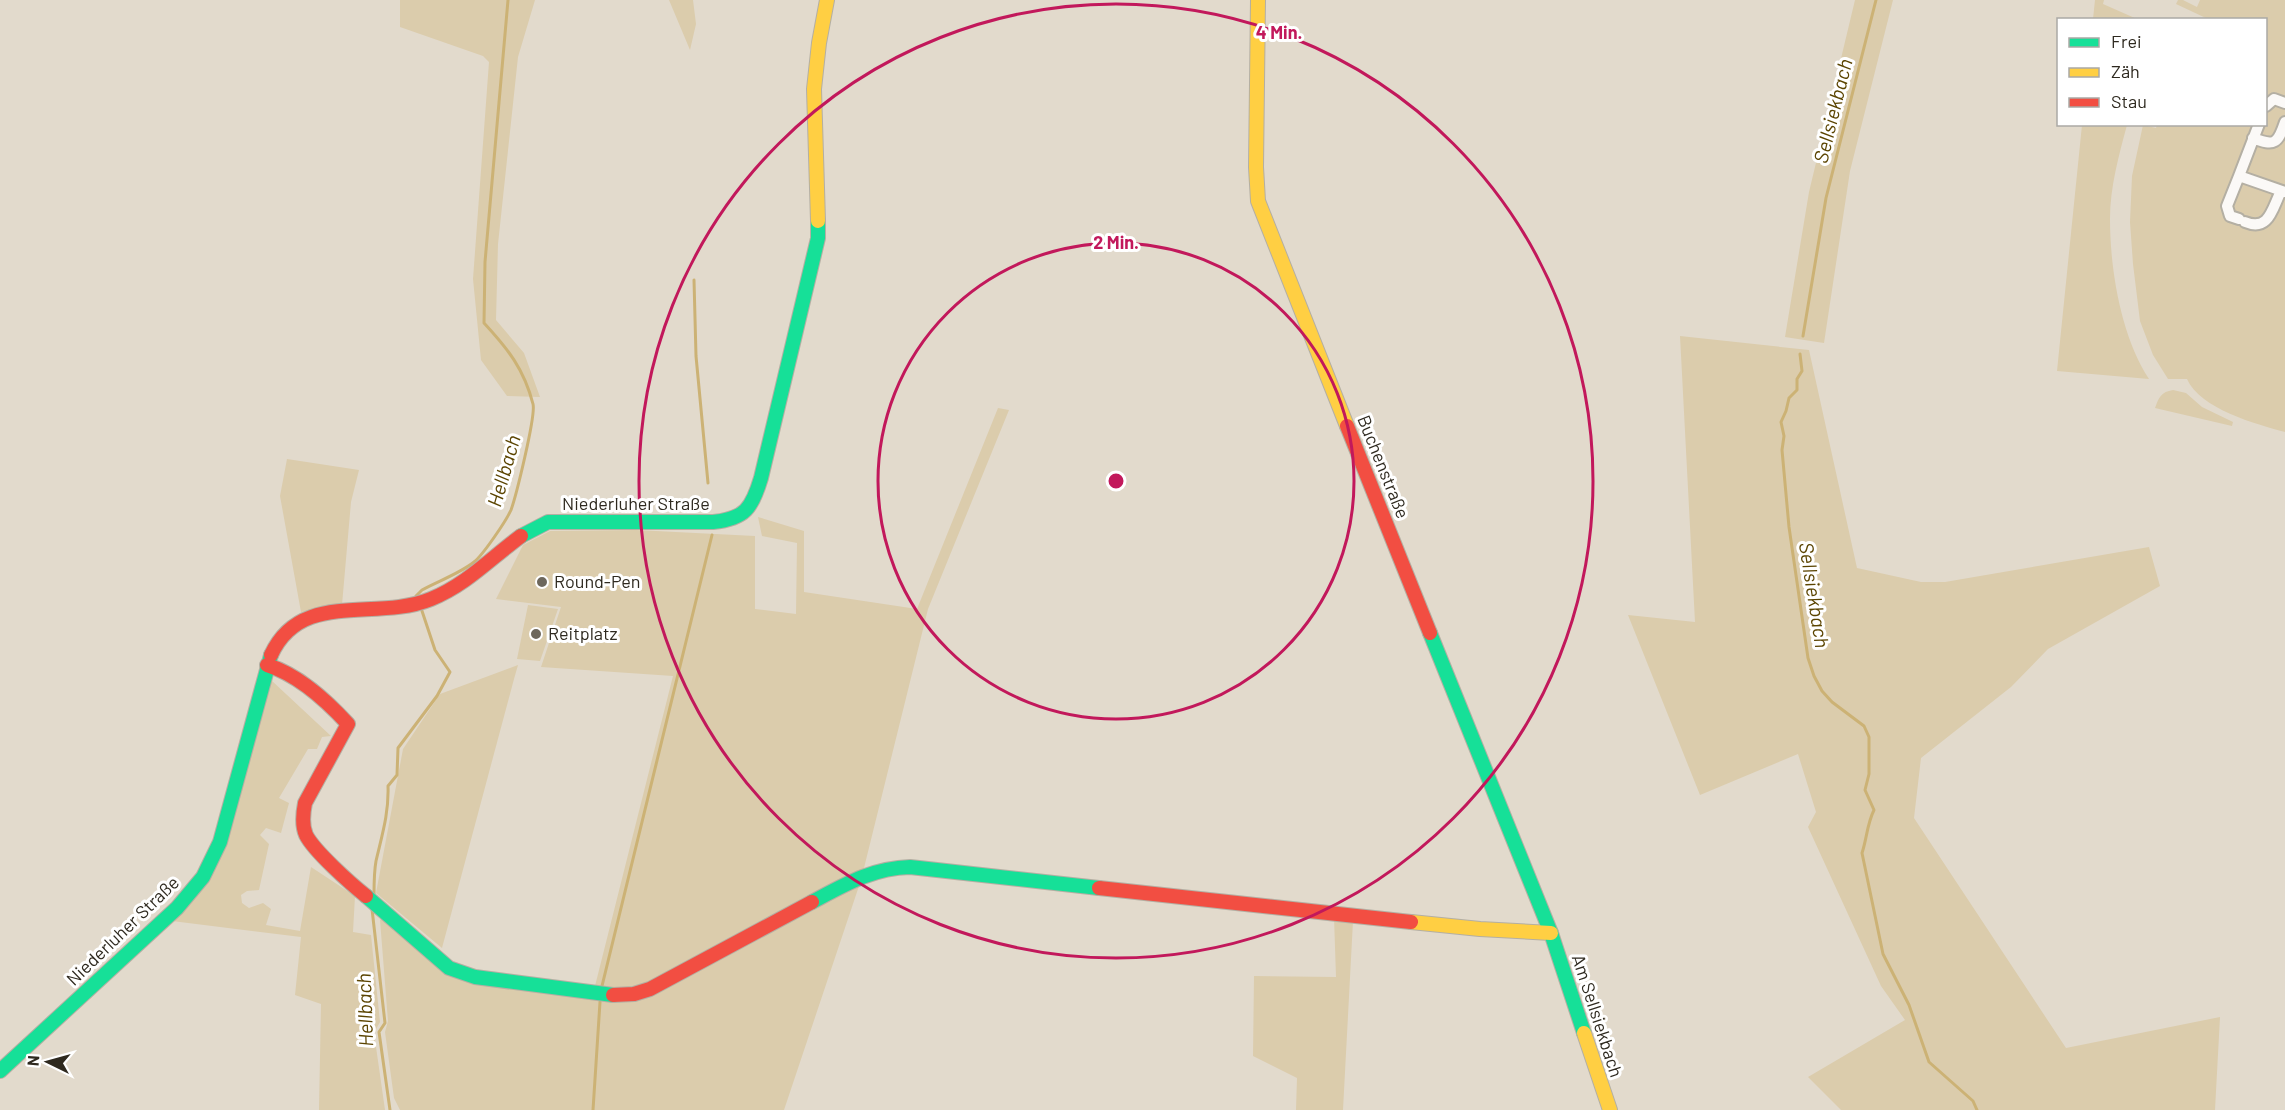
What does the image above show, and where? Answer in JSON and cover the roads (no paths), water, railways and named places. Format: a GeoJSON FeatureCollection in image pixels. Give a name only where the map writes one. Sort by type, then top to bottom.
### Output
{"type":"FeatureCollection","features":[{"type":"Feature","properties":{"kind":"street","name":"Niederluher Straße"},"geometry":{"type":"LineString","coordinates":[[0,1071],[177,908],[203,877],[225,826],[267,665],[285,629],[303,618],[316,614],[412,605],[431,599],[476,573],[519,537],[548,522],[713,522],[734,519],[750,508],[755,500],[818,238],[814,89],[827,0]]}},
{"type":"Feature","properties":{"kind":"street","name":"Buchenstraße"},"geometry":{"type":"LineString","coordinates":[[1258,0],[1256,175],[1258,201],[1263,218],[1551,933]]}},
{"type":"Feature","properties":{"kind":"street"},"geometry":{"type":"LineString","coordinates":[[2267,104],[2274,99],[2285,103]]}},
{"type":"Feature","properties":{"kind":"street"},"geometry":{"type":"LineString","coordinates":[[2253,138],[2267,144],[2275,142],[2285,122]]}},
{"type":"Feature","properties":{"kind":"street"},"geometry":{"type":"LineString","coordinates":[[2239,176],[2283,192],[2265,222],[2260,225],[2230,216],[2227,211],[2239,176],[2258,126]]}},
{"type":"Feature","properties":{"kind":"street"},"geometry":{"type":"LineString","coordinates":[[267,665],[278,667],[315,694],[348,724],[305,803],[303,814],[306,835],[316,848],[362,893],[449,968],[475,977],[611,995],[634,994],[650,989],[857,878],[876,869],[891,867],[910,867],[1480,929],[1551,933]]}},
{"type":"Feature","properties":{"kind":"street","name":"Am Sellsiekbach"},"geometry":{"type":"LineString","coordinates":[[1551,933],[1610,1110]]}},
{"type":"Feature","properties":{"kind":"waterway","name":"Hellbach"},"geometry":{"type":"LineString","coordinates":[[418,599],[416,596],[422,590],[474,562],[499,529],[514,502],[532,424],[533,404],[525,380],[508,351],[484,323],[485,262],[508,0]]}},
{"type":"Feature","properties":{"kind":"waterway","name":"Sellsiekbach"},"geometry":{"type":"LineString","coordinates":[[1803,336],[1826,198],[1876,0]]}},
{"type":"Feature","properties":{"kind":"waterway"},"geometry":{"type":"LineString","coordinates":[[694,280],[696,356],[708,483]]}},
{"type":"Feature","properties":{"kind":"waterway","name":"Sellsiekbach"},"geometry":{"type":"LineString","coordinates":[[1800,354],[1802,371],[1797,379],[1797,390],[1789,398],[1781,422],[1784,436],[1782,450],[1789,527],[1808,658],[1822,691],[1832,702],[1864,726],[1869,737],[1869,774],[1865,790],[1874,810],[1862,853],[1883,954],[1909,1005],[1929,1062],[1973,1101],[1977,1110]]}},
{"type":"Feature","properties":{"kind":"waterway"},"geometry":{"type":"LineString","coordinates":[[602,986],[712,535]]}},
{"type":"Feature","properties":{"kind":"waterway","name":"Hellbach"},"geometry":{"type":"LineString","coordinates":[[374,895],[375,865],[386,815],[388,786],[397,775],[398,748],[437,696],[450,672],[435,650],[421,608]]}},
{"type":"Feature","properties":{"kind":"waterway","name":"Hellbach"},"geometry":{"type":"LineString","coordinates":[[372,909],[385,1023],[379,1032],[390,1110]]}},
{"type":"Feature","properties":{"kind":"waterway"},"geometry":{"type":"LineString","coordinates":[[593,1110],[600,1002]]}},
{"type":"Feature","properties":{"kind":"place","name":"Round-Pen"},"geometry":{"type":"Point","coordinates":[542,582]}},
{"type":"Feature","properties":{"kind":"place","name":"Reitplatz"},"geometry":{"type":"Point","coordinates":[536,634]}}]}
